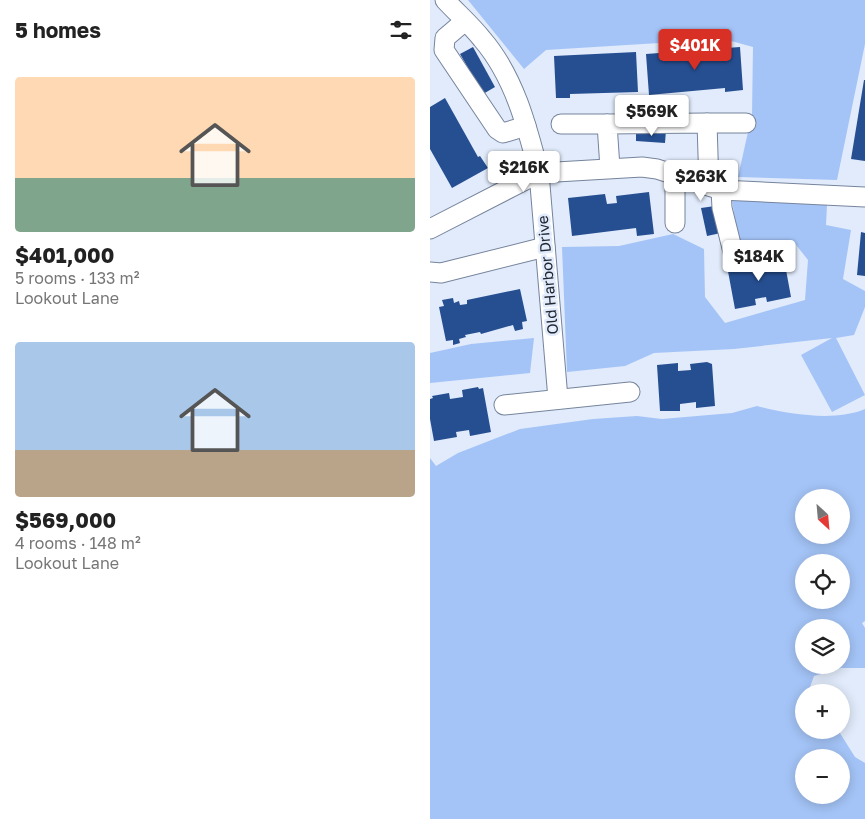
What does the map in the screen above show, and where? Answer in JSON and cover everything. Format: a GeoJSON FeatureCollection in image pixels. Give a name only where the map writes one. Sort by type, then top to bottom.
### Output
{"type":"FeatureCollection","features":[{"type":"Feature","properties":{"kind":"street","name":"Old Harbor Drive"},"geometry":{"type":"LineString","coordinates":[[444,0],[483,39],[504,72],[526,126],[539,172],[558,399]]}},
{"type":"Feature","properties":{"kind":"street"},"geometry":{"type":"LineString","coordinates":[[465,21],[445,38],[444,50],[497,129],[503,133],[526,126]]}},
{"type":"Feature","properties":{"kind":"street"},"geometry":{"type":"LineString","coordinates":[[707,123],[715,188],[735,260]]}},
{"type":"Feature","properties":{"kind":"street"},"geometry":{"type":"LineString","coordinates":[[560,124],[746,123]]}},
{"type":"Feature","properties":{"kind":"street"},"geometry":{"type":"LineString","coordinates":[[607,124],[610,168]]}},
{"type":"Feature","properties":{"kind":"street"},"geometry":{"type":"LineString","coordinates":[[430,229],[539,172],[642,167],[657,169],[715,188],[865,197]]}},
{"type":"Feature","properties":{"kind":"street"},"geometry":{"type":"LineString","coordinates":[[675,176],[675,223]]}},
{"type":"Feature","properties":{"kind":"street"},"geometry":{"type":"LineString","coordinates":[[430,272],[441,273],[545,247]]}},
{"type":"Feature","properties":{"kind":"street"},"geometry":{"type":"LineString","coordinates":[[504,405],[630,392]]}},
{"type":"Feature","properties":{"kind":"shaded area"},"geometry":{"type":"Polygon","coordinates":[[[468,0],[865,0],[865,44],[837,180],[738,177],[752,114],[753,47],[724,39],[546,50],[524,69],[468,0]]]}},
{"type":"Feature","properties":{"kind":"shaded area"},"geometry":{"type":"Polygon","coordinates":[[[732,200],[827,205],[826,225],[851,230],[843,279],[865,291],[865,307],[854,335],[836,338],[865,395],[832,412],[801,355],[832,338],[734,349],[654,353],[625,366],[567,372],[562,247],[619,246],[673,234],[704,249],[705,297],[725,323],[805,300],[808,260],[793,241],[739,244],[732,200]]]}},
{"type":"Feature","properties":{"kind":"shaded area"},"geometry":{"type":"Polygon","coordinates":[[[534,338],[530,373],[430,383],[430,353],[471,344],[534,338]]]}},
{"type":"Feature","properties":{"kind":"shaded area"},"geometry":{"type":"Polygon","coordinates":[[[757,406],[782,412],[826,416],[853,413],[865,409],[865,621],[862,623],[865,628],[865,668],[850,668],[850,619],[795,619],[795,674],[821,674],[814,676],[811,684],[795,684],[795,739],[844,739],[850,749],[795,749],[795,804],[850,804],[850,749],[855,757],[865,763],[865,819],[430,819],[430,458],[436,466],[458,453],[520,429],[593,419],[637,416],[662,419],[732,413],[757,406]]]}},
{"type":"Feature","properties":{"kind":"building"},"geometry":{"type":"Polygon","coordinates":[[[473,47],[495,87],[483,94],[460,54],[473,47]]]}},
{"type":"Feature","properties":{"kind":"building"},"geometry":{"type":"Polygon","coordinates":[[[740,47],[743,90],[725,92],[725,88],[649,95],[646,54],[740,47]]]}},
{"type":"Feature","properties":{"kind":"building"},"geometry":{"type":"Polygon","coordinates":[[[636,52],[638,92],[570,94],[570,98],[556,98],[554,56],[636,52]]]}},
{"type":"Feature","properties":{"kind":"building"},"geometry":{"type":"Polygon","coordinates":[[[865,80],[865,161],[851,159],[865,80]]]}},
{"type":"Feature","properties":{"kind":"building"},"geometry":{"type":"Polygon","coordinates":[[[445,98],[478,157],[480,156],[488,168],[452,188],[430,149],[430,107],[445,98]]]}},
{"type":"Feature","properties":{"kind":"building"},"geometry":{"type":"Polygon","coordinates":[[[666,130],[665,143],[636,141],[636,133],[666,130]]]}},
{"type":"Feature","properties":{"kind":"building"},"geometry":{"type":"Polygon","coordinates":[[[649,192],[654,234],[637,236],[636,228],[572,236],[568,198],[605,194],[607,204],[617,203],[616,196],[649,192]]]}},
{"type":"Feature","properties":{"kind":"building"},"geometry":{"type":"Polygon","coordinates":[[[715,206],[721,233],[707,236],[701,208],[715,206]]]}},
{"type":"Feature","properties":{"kind":"building"},"geometry":{"type":"Polygon","coordinates":[[[861,232],[865,233],[865,276],[857,275],[861,232]]]}},
{"type":"Feature","properties":{"kind":"building"},"geometry":{"type":"Polygon","coordinates":[[[770,257],[771,261],[784,259],[791,297],[767,302],[766,297],[755,299],[756,305],[735,309],[727,266],[746,262],[747,266],[761,263],[760,259],[770,257]]]}},
{"type":"Feature","properties":{"kind":"building"},"geometry":{"type":"Polygon","coordinates":[[[520,289],[527,321],[522,322],[523,329],[515,331],[513,325],[481,334],[480,332],[465,335],[466,337],[459,339],[460,343],[453,345],[453,340],[446,341],[439,307],[444,306],[442,300],[453,298],[454,303],[459,301],[460,305],[467,304],[467,300],[520,289]]]}},
{"type":"Feature","properties":{"kind":"building"},"geometry":{"type":"Polygon","coordinates":[[[707,362],[712,364],[715,406],[696,408],[696,402],[680,404],[680,411],[660,411],[657,365],[678,363],[678,371],[691,370],[690,364],[707,362]]]}},
{"type":"Feature","properties":{"kind":"building"},"geometry":{"type":"Polygon","coordinates":[[[478,387],[479,389],[483,388],[491,432],[470,436],[469,430],[456,432],[457,437],[434,441],[430,419],[430,399],[433,398],[432,396],[449,393],[450,399],[463,397],[462,390],[478,387]]]}}]}
